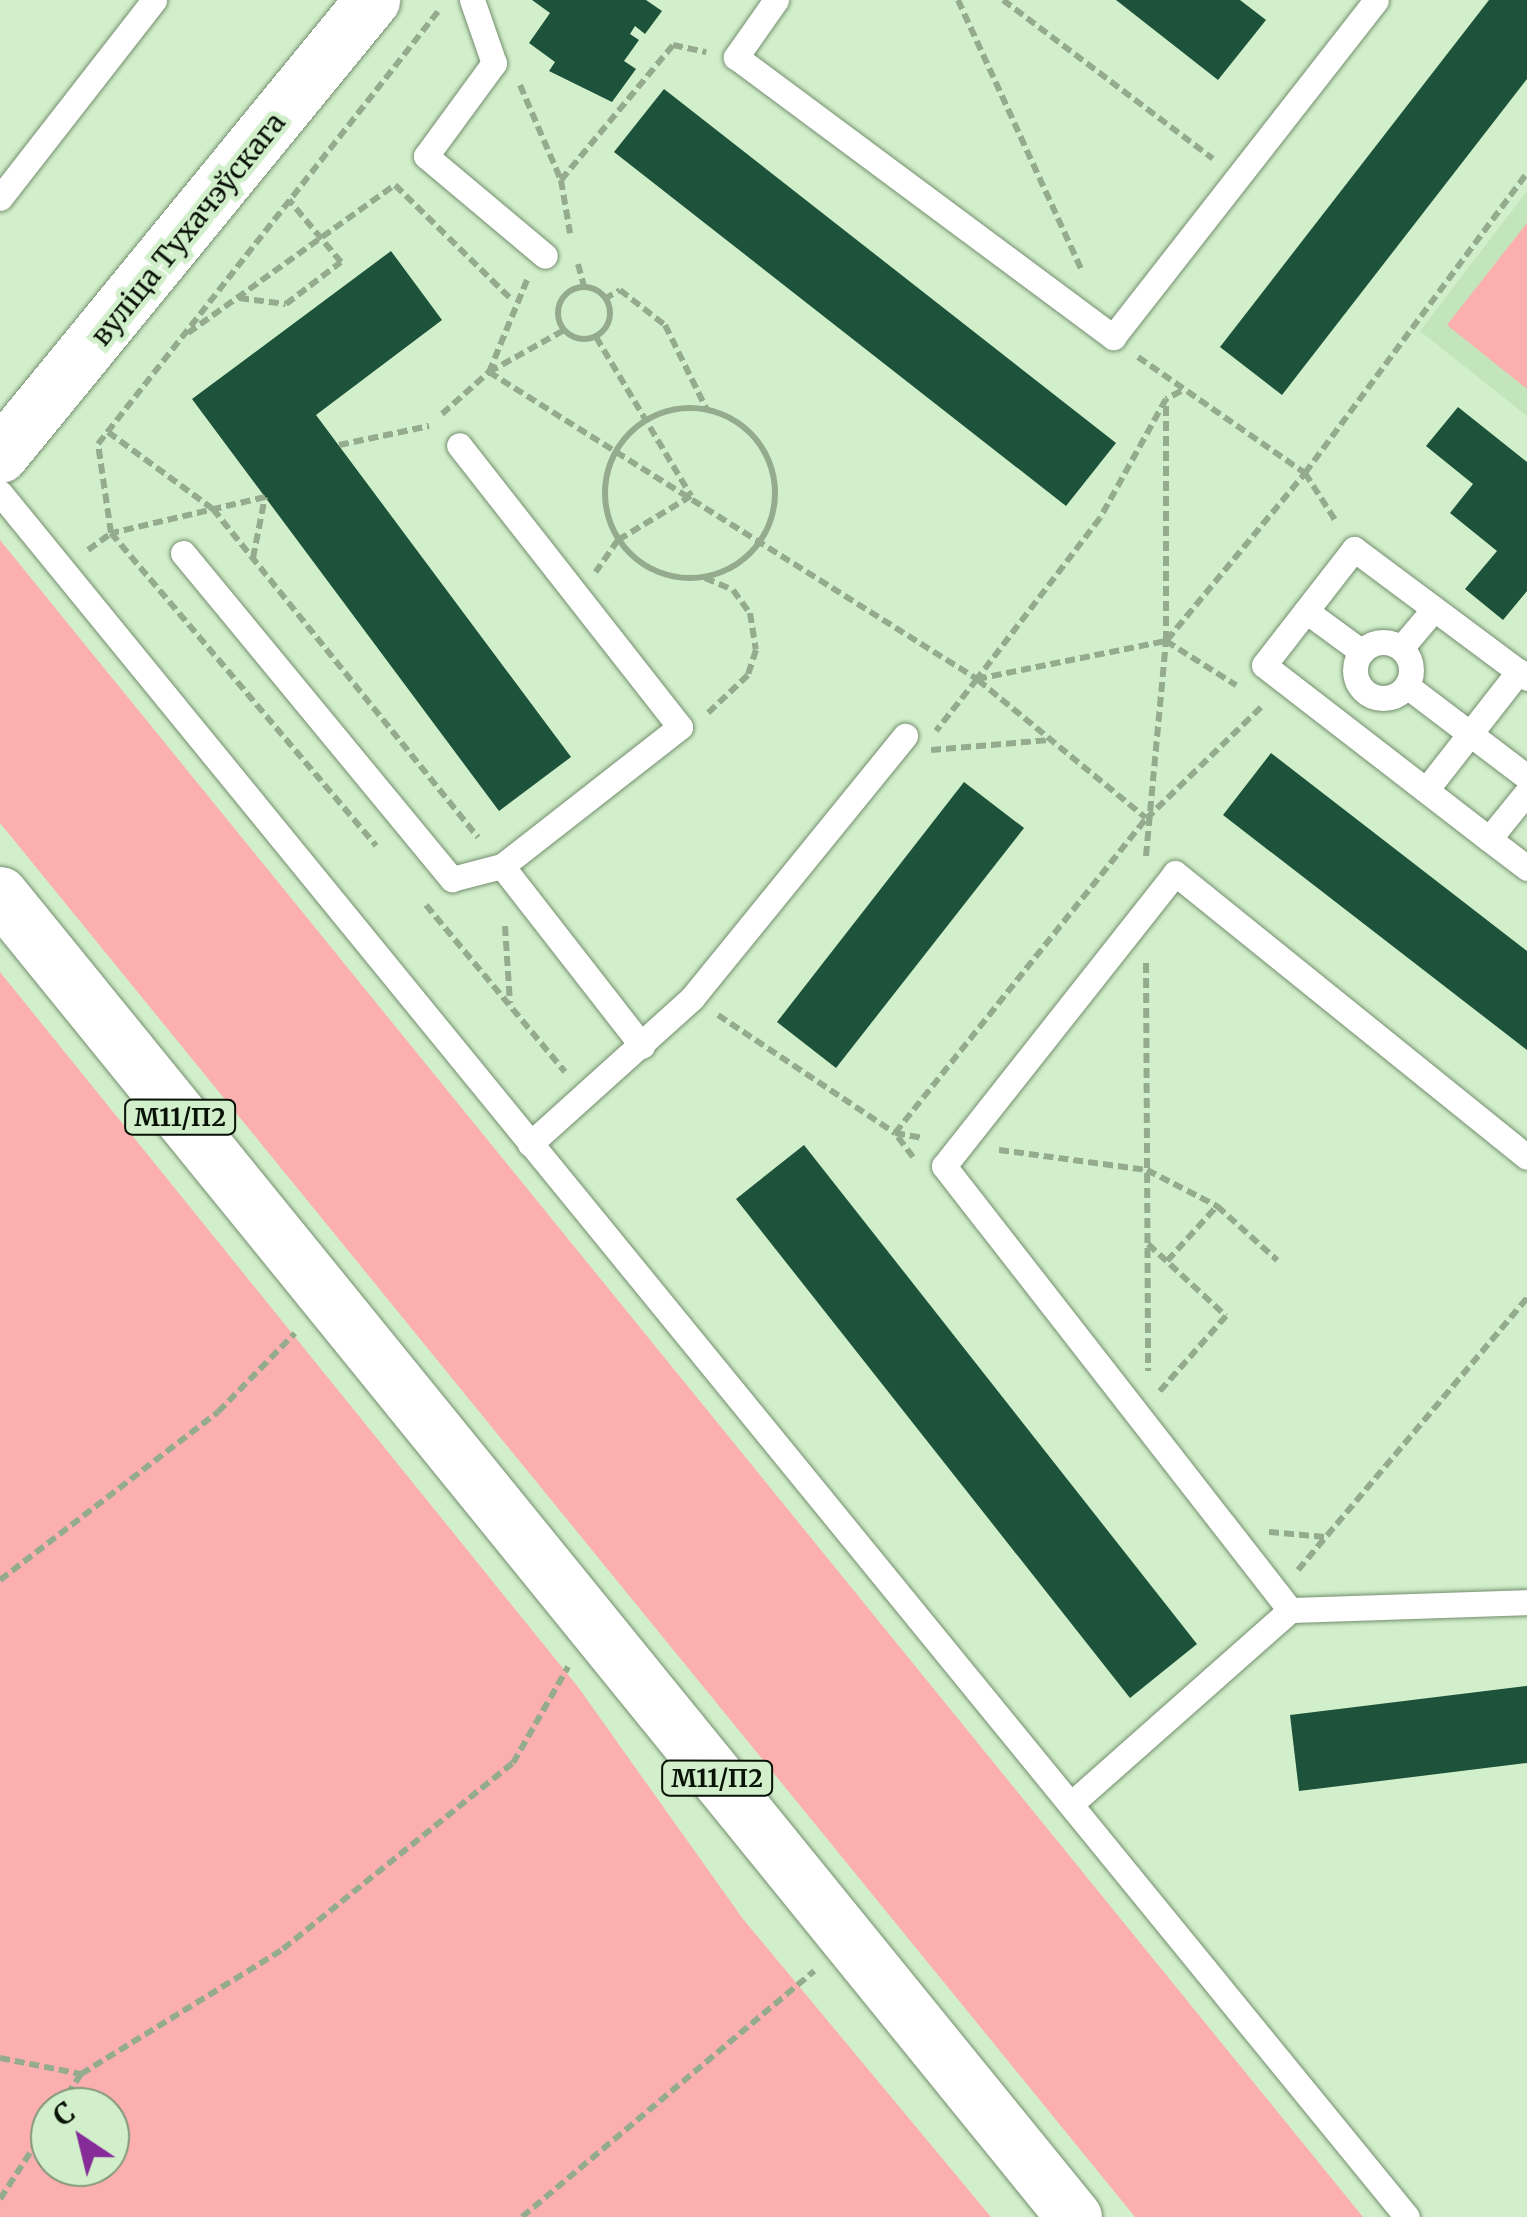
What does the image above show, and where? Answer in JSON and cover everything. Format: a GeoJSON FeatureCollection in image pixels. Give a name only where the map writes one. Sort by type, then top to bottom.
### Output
{"type":"FeatureCollection","features":[{"type":"Feature","properties":{"kind":"main road","name":"вуліца Тухачэўскага"},"geometry":{"type":"LineString","coordinates":[[0,455],[372,0]]}},
{"type":"Feature","properties":{"kind":"main road","name":"М11/П2"},"geometry":{"type":"LineString","coordinates":[[0,894],[1074,2217]]}},
{"type":"Feature","properties":{"kind":"lane"},"geometry":{"type":"LineString","coordinates":[[0,198],[154,0]]}},
{"type":"Feature","properties":{"kind":"lane"},"geometry":{"type":"LineString","coordinates":[[472,0],[494,63],[426,156],[545,256]]}},
{"type":"Feature","properties":{"kind":"lane"},"geometry":{"type":"LineString","coordinates":[[776,0],[736,57],[1112,337],[1366,4]]}},
{"type":"Feature","properties":{"kind":"lane"},"geometry":{"type":"LineString","coordinates":[[183,553],[452,879],[502,866],[680,727],[459,445]]}},
{"type":"Feature","properties":{"kind":"lane"},"geometry":{"type":"LineString","coordinates":[[0,493],[1406,2217]]}},
{"type":"Feature","properties":{"kind":"lane"},"geometry":{"type":"LineString","coordinates":[[1426,790],[1523,674],[1354,549],[1264,665],[1527,868]]}},
{"type":"Feature","properties":{"kind":"lane"},"geometry":{"type":"LineString","coordinates":[[1401,648],[1434,608]]}},
{"type":"Feature","properties":{"kind":"lane"},"geometry":{"type":"LineString","coordinates":[[1306,611],[1362,652]]}},
{"type":"Feature","properties":{"kind":"lane"},"geometry":{"type":"LineString","coordinates":[[1367,694],[1355,668],[1362,652],[1380,643],[1401,648]]}},
{"type":"Feature","properties":{"kind":"lane"},"geometry":{"type":"LineString","coordinates":[[1367,694],[1394,697],[1407,686],[1411,668],[1401,648]]}},
{"type":"Feature","properties":{"kind":"lane"},"geometry":{"type":"LineString","coordinates":[[1407,686],[1527,777]]}},
{"type":"Feature","properties":{"kind":"lane"},"geometry":{"type":"LineString","coordinates":[[1344,727],[1367,694]]}},
{"type":"Feature","properties":{"kind":"lane"},"geometry":{"type":"LineString","coordinates":[[530,1144],[692,998],[906,736]]}},
{"type":"Feature","properties":{"kind":"lane"},"geometry":{"type":"LineString","coordinates":[[1489,839],[1527,792]]}},
{"type":"Feature","properties":{"kind":"lane"},"geometry":{"type":"LineString","coordinates":[[502,866],[642,1046]]}},
{"type":"Feature","properties":{"kind":"lane"},"geometry":{"type":"LineString","coordinates":[[1284,1602],[944,1166],[1175,873],[1527,1157]]}},
{"type":"Feature","properties":{"kind":"lane"},"geometry":{"type":"LineString","coordinates":[[1071,1804],[1284,1602],[1527,1602]]}},
{"type":"Feature","properties":{"kind":"path"},"geometry":{"type":"LineString","coordinates":[[62,568],[111,534],[98,444],[447,0]]}},
{"type":"Feature","properties":{"kind":"path"},"geometry":{"type":"LineString","coordinates":[[1003,0],[1237,178]]}},
{"type":"Feature","properties":{"kind":"path"},"geometry":{"type":"LineString","coordinates":[[561,180],[673,46],[736,57]]}},
{"type":"Feature","properties":{"kind":"path"},"geometry":{"type":"LineString","coordinates":[[494,63],[516,77],[561,180],[584,287],[604,299],[610,320],[596,337]]}},
{"type":"Feature","properties":{"kind":"path"},"geometry":{"type":"LineString","coordinates":[[977,679],[1166,642],[1305,473],[1527,172]]}},
{"type":"Feature","properties":{"kind":"path"},"geometry":{"type":"LineString","coordinates":[[182,338],[395,185],[512,300]]}},
{"type":"Feature","properties":{"kind":"path"},"geometry":{"type":"LineString","coordinates":[[238,298],[286,304],[341,262],[290,200]]}},
{"type":"Feature","properties":{"kind":"path"},"geometry":{"type":"LineString","coordinates":[[489,372],[512,300],[569,228]]}},
{"type":"Feature","properties":{"kind":"path"},"geometry":{"type":"LineString","coordinates":[[564,330],[563,297],[584,287]]}},
{"type":"Feature","properties":{"kind":"path"},"geometry":{"type":"LineString","coordinates":[[604,299],[620,290],[665,325],[707,411]]}},
{"type":"Feature","properties":{"kind":"path"},"geometry":{"type":"LineString","coordinates":[[338,445],[424,431],[489,372],[564,330],[596,337],[690,496]]}},
{"type":"Feature","properties":{"kind":"path"},"geometry":{"type":"LineString","coordinates":[[489,372],[977,679],[1146,819]]}},
{"type":"Feature","properties":{"kind":"path"},"geometry":{"type":"LineString","coordinates":[[1051,740],[920,750],[1100,518],[1166,398],[1181,391]]}},
{"type":"Feature","properties":{"kind":"path"},"geometry":{"type":"LineString","coordinates":[[680,727],[748,675],[756,650],[750,613],[733,590],[704,578],[641,564],[618,540],[605,480],[616,451],[646,420],[707,411],[744,427],[772,470],[770,521],[758,544],[704,578]]}},
{"type":"Feature","properties":{"kind":"path"},"geometry":{"type":"LineString","coordinates":[[108,432],[214,509],[502,866],[510,1004]]}},
{"type":"Feature","properties":{"kind":"path"},"geometry":{"type":"LineString","coordinates":[[579,598],[618,540],[690,496]]}},
{"type":"Feature","properties":{"kind":"path"},"geometry":{"type":"LineString","coordinates":[[253,558],[265,497]]}},
{"type":"Feature","properties":{"kind":"path"},"geometry":{"type":"LineString","coordinates":[[1166,642],[1281,715]]}},
{"type":"Feature","properties":{"kind":"path"},"geometry":{"type":"LineString","coordinates":[[692,998],[894,1134],[1146,819],[1266,703],[1280,678]]}},
{"type":"Feature","properties":{"kind":"path"},"geometry":{"type":"LineString","coordinates":[[1166,1261],[1217,1206]]}},
{"type":"Feature","properties":{"kind":"path"},"geometry":{"type":"LineString","coordinates":[[1148,1244],[1226,1316],[1148,1403]]}},
{"type":"Feature","properties":{"kind":"path"},"geometry":{"type":"LineString","coordinates":[[1284,1602],[1527,1298]]}},
{"type":"Feature","properties":{"kind":"path"},"geometry":{"type":"LineString","coordinates":[[0,1580],[218,1412],[330,1303]]}},
{"type":"Feature","properties":{"kind":"path"},"geometry":{"type":"LineString","coordinates":[[73,2087],[81,2074],[283,1949],[513,1763],[547,1690],[598,1632]]}},
{"type":"Feature","properties":{"kind":"path"},"geometry":{"type":"LineString","coordinates":[[522,2217],[850,1941]]}},
{"type":"Feature","properties":{"kind":"path"},"geometry":{"type":"LineString","coordinates":[[0,2058],[81,2074]]}},
{"type":"Feature","properties":{"kind":"path"},"geometry":{"type":"LineString","coordinates":[[0,2198],[30,2152]]}},
{"type":"Feature","properties":{"kind":"shaded area"},"geometry":{"type":"Polygon","coordinates":[[[1527,191],[1527,416],[1420,331],[1527,191]]]}},
{"type":"Feature","properties":{"kind":"shaded area"},"geometry":{"type":"Polygon","coordinates":[[[1527,223],[1527,389],[1447,325],[1527,223]]]}},
{"type":"Feature","properties":{"kind":"shaded area"},"geometry":{"type":"Polygon","coordinates":[[[0,540],[1363,2217],[1135,2217],[0,823],[0,540]]]}},
{"type":"Feature","properties":{"kind":"shaded area"},"geometry":{"type":"Polygon","coordinates":[[[0,972],[578,1687],[743,1919],[991,2217],[0,2217],[0,972]]]}},
{"type":"Feature","properties":{"kind":"building"},"geometry":{"type":"Polygon","coordinates":[[[532,0],[646,0],[662,11],[645,34],[635,26],[630,34],[639,40],[624,61],[636,69],[612,102],[549,71],[555,62],[529,43],[550,13],[532,0]]]}},
{"type":"Feature","properties":{"kind":"building"},"geometry":{"type":"Polygon","coordinates":[[[1116,0],[1240,0],[1266,20],[1218,80],[1116,0]]]}},
{"type":"Feature","properties":{"kind":"building"},"geometry":{"type":"Polygon","coordinates":[[[1489,0],[1527,0],[1527,79],[1282,395],[1220,347],[1489,0]]]}},
{"type":"Feature","properties":{"kind":"building"},"geometry":{"type":"Polygon","coordinates":[[[664,89],[1116,443],[1066,506],[614,152],[664,89]]]}},
{"type":"Feature","properties":{"kind":"building"},"geometry":{"type":"Polygon","coordinates":[[[391,251],[442,320],[316,415],[571,757],[499,811],[192,399],[391,251]]]}},
{"type":"Feature","properties":{"kind":"building"},"geometry":{"type":"Polygon","coordinates":[[[1458,407],[1527,462],[1527,591],[1503,620],[1465,589],[1497,551],[1450,513],[1473,484],[1426,446],[1458,407]]]}},
{"type":"Feature","properties":{"kind":"building"},"geometry":{"type":"Polygon","coordinates":[[[1271,753],[1527,951],[1527,1050],[1223,815],[1271,753]]]}},
{"type":"Feature","properties":{"kind":"building"},"geometry":{"type":"Polygon","coordinates":[[[964,782],[1024,828],[836,1068],[777,1022],[964,782]]]}},
{"type":"Feature","properties":{"kind":"building"},"geometry":{"type":"Polygon","coordinates":[[[804,1145],[1197,1644],[1130,1698],[736,1199],[804,1145]]]}},
{"type":"Feature","properties":{"kind":"building"},"geometry":{"type":"Polygon","coordinates":[[[1527,1686],[1527,1763],[1299,1791],[1290,1715],[1527,1686]]]}}]}
